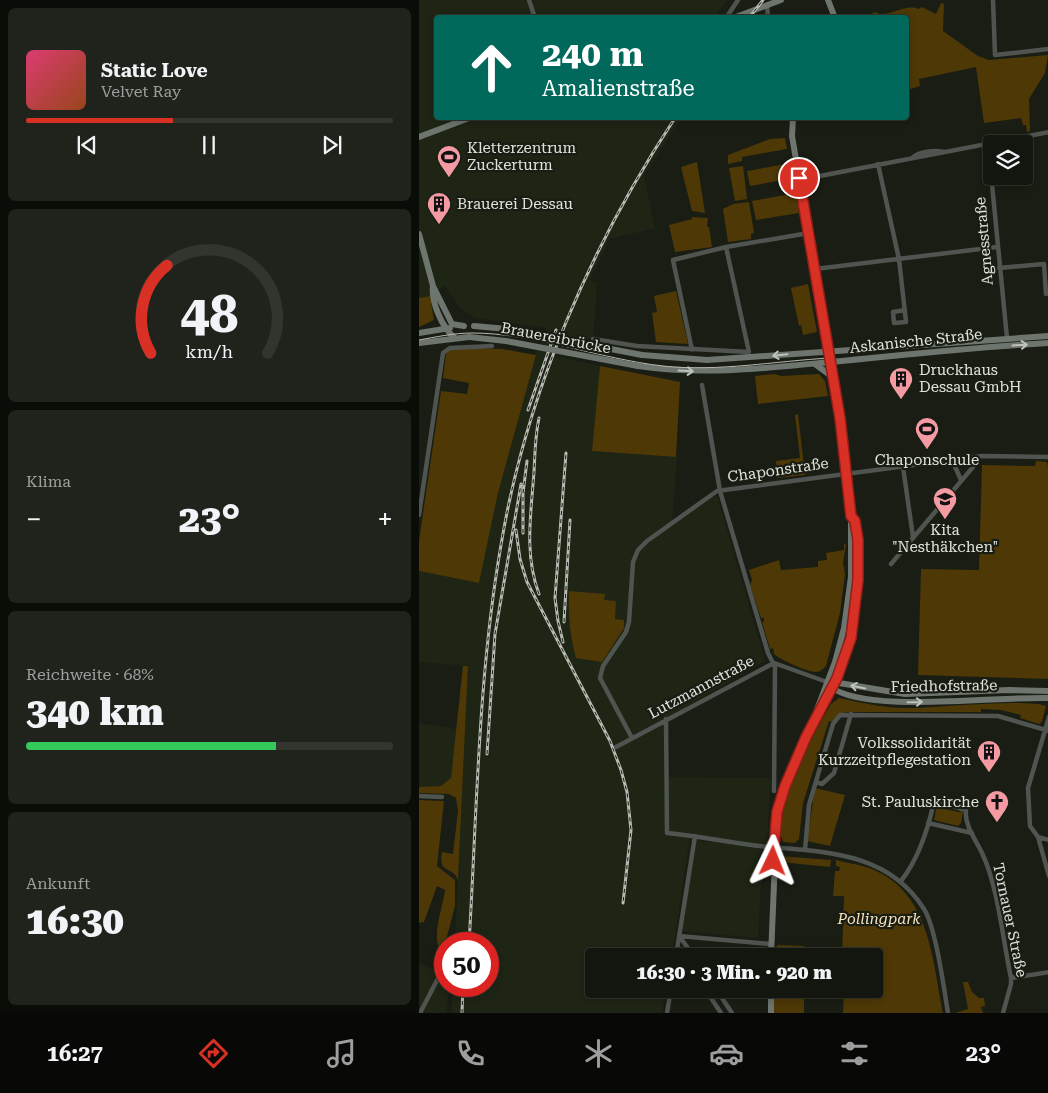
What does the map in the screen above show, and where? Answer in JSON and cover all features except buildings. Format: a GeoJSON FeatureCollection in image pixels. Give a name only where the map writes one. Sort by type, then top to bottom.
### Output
{"type":"FeatureCollection","features":[{"type":"Feature","properties":{"kind":"main road"},"geometry":{"type":"LineString","coordinates":[[741,15],[781,0]]}},
{"type":"Feature","properties":{"kind":"main road"},"geometry":{"type":"LineString","coordinates":[[828,0],[834,15]]}},
{"type":"Feature","properties":{"kind":"main road"},"geometry":{"type":"LineString","coordinates":[[419,137],[464,120]]}},
{"type":"Feature","properties":{"kind":"main road"},"geometry":{"type":"LineString","coordinates":[[771,948],[774,847],[778,807],[792,766],[810,728],[841,644],[850,594],[851,516],[846,473],[834,378],[792,136],[793,120]]}},
{"type":"Feature","properties":{"kind":"main road"},"geometry":{"type":"LineString","coordinates":[[419,234],[433,286],[449,319],[454,325],[464,326]]}},
{"type":"Feature","properties":{"kind":"main road"},"geometry":{"type":"LineString","coordinates":[[433,286],[432,291],[446,328],[455,338]]}},
{"type":"Feature","properties":{"kind":"main road","name":"Brauereibrücke"},"geometry":{"type":"LineString","coordinates":[[419,333],[464,326],[507,329],[642,355]]}},
{"type":"Feature","properties":{"kind":"main road","name":"Askanische Straße"},"geometry":{"type":"LineString","coordinates":[[642,355],[707,360],[1048,336]]}},
{"type":"Feature","properties":{"kind":"main road","name":"Brauereibrücke"},"geometry":{"type":"LineString","coordinates":[[419,343],[455,338],[506,341],[638,366]]}},
{"type":"Feature","properties":{"kind":"main road","name":"Askanische Straße"},"geometry":{"type":"LineString","coordinates":[[638,366],[706,372],[1048,343]]}},
{"type":"Feature","properties":{"kind":"main road"},"geometry":{"type":"LineString","coordinates":[[813,364],[834,378]]}},
{"type":"Feature","properties":{"kind":"main road"},"geometry":{"type":"LineString","coordinates":[[810,728],[833,689],[849,647],[857,604],[858,540],[855,521],[851,516]]}},
{"type":"Feature","properties":{"kind":"main road"},"geometry":{"type":"LineString","coordinates":[[827,682],[833,689]]}},
{"type":"Feature","properties":{"kind":"main road","name":"Friedhofstraße"},"geometry":{"type":"LineString","coordinates":[[827,682],[905,694],[1009,690],[1048,691]]}},
{"type":"Feature","properties":{"kind":"main road","name":"Friedhofstraße"},"geometry":{"type":"LineString","coordinates":[[833,689],[861,697],[905,702],[1010,697],[1048,698]]}},
{"type":"Feature","properties":{"kind":"main road"},"geometry":{"type":"LineString","coordinates":[[771,998],[771,1013]]}},
{"type":"Feature","properties":{"kind":"street"},"geometry":{"type":"LineString","coordinates":[[529,0],[534,15]]}},
{"type":"Feature","properties":{"kind":"street"},"geometry":{"type":"LineString","coordinates":[[728,15],[738,0]]}},
{"type":"Feature","properties":{"kind":"street"},"geometry":{"type":"LineString","coordinates":[[993,0],[995,55],[1048,49]]}},
{"type":"Feature","properties":{"kind":"street"},"geometry":{"type":"LineString","coordinates":[[767,5],[769,15]]}},
{"type":"Feature","properties":{"kind":"street"},"geometry":{"type":"LineString","coordinates":[[1032,135],[1048,132]]}},
{"type":"Feature","properties":{"kind":"street"},"geometry":{"type":"LineString","coordinates":[[799,180],[940,154],[983,144]]}},
{"type":"Feature","properties":{"kind":"street"},"geometry":{"type":"LineString","coordinates":[[879,164],[899,259],[905,310]]}},
{"type":"Feature","properties":{"kind":"street","name":"Agnesstraße"},"geometry":{"type":"LineString","coordinates":[[992,185],[1007,338]]}},
{"type":"Feature","properties":{"kind":"street"},"geometry":{"type":"LineString","coordinates":[[692,350],[673,260],[726,247],[809,233]]}},
{"type":"Feature","properties":{"kind":"street"},"geometry":{"type":"LineString","coordinates":[[593,339],[637,346],[749,352],[726,247]]}},
{"type":"Feature","properties":{"kind":"street"},"geometry":{"type":"LineString","coordinates":[[815,269],[997,247]]}},
{"type":"Feature","properties":{"kind":"street"},"geometry":{"type":"LineString","coordinates":[[999,268],[1044,264],[1046,294]]}},
{"type":"Feature","properties":{"kind":"street"},"geometry":{"type":"LineString","coordinates":[[419,515],[443,353],[450,348],[492,346]]}},
{"type":"Feature","properties":{"kind":"street"},"geometry":{"type":"LineString","coordinates":[[702,384],[720,491],[767,651],[776,671],[774,791]]}},
{"type":"Feature","properties":{"kind":"street","name":"Chaponstraße"},"geometry":{"type":"LineString","coordinates":[[720,491],[986,456],[1048,457]]}},
{"type":"Feature","properties":{"kind":"street"},"geometry":{"type":"LineString","coordinates":[[952,460],[961,480]]}},
{"type":"Feature","properties":{"kind":"street"},"geometry":{"type":"LineString","coordinates":[[903,466],[913,537]]}},
{"type":"Feature","properties":{"kind":"street"},"geometry":{"type":"LineString","coordinates":[[891,564],[973,467]]}},
{"type":"Feature","properties":{"kind":"street"},"geometry":{"type":"LineString","coordinates":[[632,738],[600,678],[603,666],[626,632],[633,562],[638,550],[647,541],[717,491],[720,491]]}},
{"type":"Feature","properties":{"kind":"street","name":"Lutzmannstraße"},"geometry":{"type":"LineString","coordinates":[[616,747],[774,663],[827,682]]}},
{"type":"Feature","properties":{"kind":"street"},"geometry":{"type":"LineString","coordinates":[[816,782],[822,784],[834,773],[851,714]]}},
{"type":"Feature","properties":{"kind":"street"},"geometry":{"type":"LineString","coordinates":[[805,850],[809,805],[835,720],[840,715],[997,716],[1047,731]]}},
{"type":"Feature","properties":{"kind":"street"},"geometry":{"type":"LineString","coordinates":[[1048,717],[1047,731],[1028,788],[1030,826],[1038,837],[1048,876]]}},
{"type":"Feature","properties":{"kind":"street"},"geometry":{"type":"LineString","coordinates":[[666,719],[667,833],[835,853],[867,861],[886,870],[901,881],[915,897],[929,920],[948,1013]]}},
{"type":"Feature","properties":{"kind":"street"},"geometry":{"type":"LineString","coordinates":[[419,796],[442,797]]}},
{"type":"Feature","properties":{"kind":"street","name":"Tornauer Straße"},"geometry":{"type":"LineString","coordinates":[[901,881],[914,864],[934,801],[966,810],[966,819],[983,855],[994,893],[1011,978],[1003,1013]]}},
{"type":"Feature","properties":{"kind":"street"},"geometry":{"type":"LineString","coordinates":[[928,823],[972,833]]}},
{"type":"Feature","properties":{"kind":"street"},"geometry":{"type":"LineString","coordinates":[[677,948],[695,836]]}},
{"type":"Feature","properties":{"kind":"street"},"geometry":{"type":"LineString","coordinates":[[1038,837],[1048,840]]}},
{"type":"Feature","properties":{"kind":"street"},"geometry":{"type":"LineString","coordinates":[[679,936],[771,944]]}},
{"type":"Feature","properties":{"kind":"street"},"geometry":{"type":"LineString","coordinates":[[679,936],[688,948]]}},
{"type":"Feature","properties":{"kind":"street"},"geometry":{"type":"LineString","coordinates":[[1011,978],[1048,972]]}},
{"type":"Feature","properties":{"kind":"street"},"geometry":{"type":"LineString","coordinates":[[419,1013],[434,985]]}},
{"type":"Feature","properties":{"kind":"street"},"geometry":{"type":"LineString","coordinates":[[667,1013],[670,998]]}},
{"type":"Feature","properties":{"kind":"street"},"geometry":{"type":"LineString","coordinates":[[711,998],[721,1013]]}},
{"type":"Feature","properties":{"kind":"street"},"geometry":{"type":"LineString","coordinates":[[722,998],[732,1013]]}},
{"type":"Feature","properties":{"kind":"shaded area"},"geometry":{"type":"Polygon","coordinates":[[[419,0],[728,0],[716,15],[434,15],[434,120],[680,120],[644,176],[655,228],[610,239],[590,280],[597,283],[593,339],[565,336],[554,356],[600,366],[592,451],[677,457],[672,524],[717,495],[765,661],[664,720],[664,777],[771,778],[767,845],[690,837],[673,948],[585,948],[585,998],[664,998],[662,1013],[451,1013],[452,997],[499,997],[499,932],[456,932],[468,666],[419,662],[419,571],[479,583],[498,493],[536,355],[547,328],[476,318],[460,308],[445,286],[430,296],[419,298],[419,0]]]}},
{"type":"Feature","properties":{"kind":"shaded area"},"geometry":{"type":"Polygon","coordinates":[[[419,723],[457,729],[451,778],[441,786],[419,787],[419,723]]]}},
{"type":"Feature","properties":{"kind":"shaded area"},"geometry":{"type":"Polygon","coordinates":[[[696,840],[763,848],[758,938],[682,931],[696,840]]]}},
{"type":"Feature","properties":{"kind":"shaded area"},"geometry":{"type":"Polygon","coordinates":[[[419,963],[434,970],[434,997],[448,997],[446,1013],[419,1013],[419,963]]]}},
{"type":"Feature","properties":{"kind":"green space"},"geometry":{"type":"Polygon","coordinates":[[[941,3],[944,4],[943,31],[978,56],[989,60],[1048,55],[1045,73],[1029,99],[1030,131],[1027,132],[1026,125],[1023,125],[1021,118],[984,123],[976,67],[919,79],[920,86],[909,89],[909,15],[870,15],[875,12],[885,14],[908,8],[918,9],[922,7],[936,14],[941,3]]]}},
{"type":"Feature","properties":{"kind":"green space"},"geometry":{"type":"Polygon","coordinates":[[[785,138],[787,149],[742,157],[742,161],[728,164],[728,155],[770,139],[785,138]]]}},
{"type":"Feature","properties":{"kind":"green space"},"geometry":{"type":"Polygon","coordinates":[[[697,162],[705,213],[692,211],[681,167],[697,162]]]}},
{"type":"Feature","properties":{"kind":"green space"},"geometry":{"type":"Polygon","coordinates":[[[791,163],[794,178],[750,186],[747,171],[791,163]]]}},
{"type":"Feature","properties":{"kind":"green space"},"geometry":{"type":"Polygon","coordinates":[[[743,166],[747,199],[735,201],[729,168],[743,166]]]}},
{"type":"Feature","properties":{"kind":"green space"},"geometry":{"type":"Polygon","coordinates":[[[796,193],[799,213],[756,220],[752,201],[796,193]]]}},
{"type":"Feature","properties":{"kind":"green space"},"geometry":{"type":"Polygon","coordinates":[[[749,202],[754,233],[751,234],[751,239],[728,242],[723,209],[733,204],[749,202]]]}},
{"type":"Feature","properties":{"kind":"green space"},"geometry":{"type":"Polygon","coordinates":[[[692,217],[708,218],[707,227],[709,227],[712,247],[675,252],[669,225],[692,219],[692,217]]]}},
{"type":"Feature","properties":{"kind":"green space"},"geometry":{"type":"Polygon","coordinates":[[[808,284],[817,332],[803,335],[801,325],[799,326],[791,288],[808,284]]]}},
{"type":"Feature","properties":{"kind":"green space"},"geometry":{"type":"Polygon","coordinates":[[[676,291],[688,344],[656,342],[652,313],[657,312],[654,296],[676,291]]]}},
{"type":"Feature","properties":{"kind":"green space"},"geometry":{"type":"Polygon","coordinates":[[[430,296],[434,320],[419,327],[419,298],[430,296]]]}},
{"type":"Feature","properties":{"kind":"green space"},"geometry":{"type":"Polygon","coordinates":[[[475,348],[502,349],[536,355],[498,493],[479,583],[419,571],[419,541],[441,391],[467,394],[469,383],[443,378],[446,354],[450,350],[475,348]]]}},
{"type":"Feature","properties":{"kind":"green space"},"geometry":{"type":"Polygon","coordinates":[[[600,366],[680,382],[676,457],[592,451],[600,366]]]}},
{"type":"Feature","properties":{"kind":"green space"},"geometry":{"type":"Polygon","coordinates":[[[774,374],[781,376],[819,374],[825,381],[828,396],[758,404],[755,376],[774,374]]]}},
{"type":"Feature","properties":{"kind":"green space"},"geometry":{"type":"Polygon","coordinates":[[[798,414],[805,475],[778,478],[776,461],[800,458],[795,415],[798,414]]]}},
{"type":"Feature","properties":{"kind":"green space"},"geometry":{"type":"Polygon","coordinates":[[[1036,461],[1047,462],[1048,467],[1048,679],[918,675],[921,569],[979,570],[982,465],[1035,466],[1036,461]]]}},
{"type":"Feature","properties":{"kind":"green space"},"geometry":{"type":"Polygon","coordinates":[[[844,544],[846,544],[843,563],[845,574],[840,613],[826,666],[817,672],[807,670],[782,659],[774,654],[773,648],[770,649],[762,622],[764,618],[761,618],[750,585],[752,580],[749,570],[779,560],[781,570],[818,567],[818,561],[827,560],[826,553],[844,550],[844,544]]]}},
{"type":"Feature","properties":{"kind":"green space"},"geometry":{"type":"Polygon","coordinates":[[[569,591],[605,594],[604,600],[616,601],[615,619],[624,620],[624,628],[602,662],[576,658],[570,625],[569,591]]]}},
{"type":"Feature","properties":{"kind":"green space"},"geometry":{"type":"Polygon","coordinates":[[[463,666],[468,666],[458,880],[455,875],[444,867],[441,859],[442,852],[453,854],[458,811],[456,798],[449,794],[419,793],[419,787],[441,786],[451,778],[463,666]]]}},
{"type":"Feature","properties":{"kind":"green space"},"geometry":{"type":"Polygon","coordinates":[[[839,698],[899,708],[1002,703],[1046,706],[1042,721],[1039,724],[1020,718],[1021,715],[1001,710],[981,709],[981,712],[847,712],[838,714],[832,722],[829,721],[803,803],[799,839],[795,843],[783,842],[780,829],[782,812],[796,772],[831,704],[839,698]]]}},
{"type":"Feature","properties":{"kind":"green space"},"geometry":{"type":"Polygon","coordinates":[[[815,788],[845,795],[830,846],[807,841],[815,788]]]}},
{"type":"Feature","properties":{"kind":"green space"},"geometry":{"type":"Polygon","coordinates":[[[419,800],[444,801],[437,866],[455,880],[455,906],[448,932],[437,932],[445,890],[437,886],[424,922],[419,923],[419,800]]]}},
{"type":"Feature","properties":{"kind":"green space"},"geometry":{"type":"Polygon","coordinates":[[[937,805],[941,806],[941,808],[959,812],[963,811],[961,823],[958,826],[934,820],[937,805]]]}},
{"type":"Feature","properties":{"kind":"green space"},"geometry":{"type":"Polygon","coordinates":[[[780,856],[831,860],[830,867],[780,862],[780,856]]]}},
{"type":"Feature","properties":{"kind":"green space","name":"Pollingpark"},"geometry":{"type":"Polygon","coordinates":[[[836,860],[866,867],[887,877],[903,891],[916,908],[931,948],[943,1013],[843,1013],[844,998],[883,998],[883,948],[842,948],[844,896],[833,896],[835,871],[839,871],[840,867],[836,866],[836,860]]]}},
{"type":"Feature","properties":{"kind":"green space"},"geometry":{"type":"Polygon","coordinates":[[[777,945],[804,946],[804,948],[777,948],[777,945]]]}},
{"type":"Feature","properties":{"kind":"green space"},"geometry":{"type":"Polygon","coordinates":[[[963,982],[968,982],[972,992],[979,998],[984,998],[985,1006],[981,1007],[983,1013],[955,1013],[968,1009],[963,982]]]}},
{"type":"Feature","properties":{"kind":"green space"},"geometry":{"type":"Polygon","coordinates":[[[774,998],[804,998],[804,1013],[773,1013],[774,998]]]}},
{"type":"Feature","properties":{"kind":"tram line"},"geometry":{"type":"LineString","coordinates":[[419,340],[445,335],[495,334],[519,337],[639,363],[684,368],[726,367],[830,358]]}},
{"type":"Feature","properties":{"kind":"railway"},"geometry":{"type":"LineString","coordinates":[[751,15],[763,0]]}},
{"type":"Feature","properties":{"kind":"railway"},"geometry":{"type":"LineString","coordinates":[[470,932],[479,744],[487,644],[501,545],[512,489],[527,432],[566,322],[616,217],[644,167],[674,120]]}},
{"type":"Feature","properties":{"kind":"railway"},"geometry":{"type":"LineString","coordinates":[[528,410],[556,330]]}},
{"type":"Feature","properties":{"kind":"railway"},"geometry":{"type":"LineString","coordinates":[[539,418],[535,445],[530,549],[534,579],[539,594]]}},
{"type":"Feature","properties":{"kind":"railway"},"geometry":{"type":"LineString","coordinates":[[563,642],[555,598],[566,453]]}},
{"type":"Feature","properties":{"kind":"railway"},"geometry":{"type":"LineString","coordinates":[[523,533],[523,493],[527,461]]}},
{"type":"Feature","properties":{"kind":"railway"},"geometry":{"type":"LineString","coordinates":[[487,754],[495,634],[521,484]]}},
{"type":"Feature","properties":{"kind":"railway"},"geometry":{"type":"LineString","coordinates":[[564,622],[570,520]]}},
{"type":"Feature","properties":{"kind":"railway"},"geometry":{"type":"LineString","coordinates":[[516,530],[520,559],[527,582],[610,741],[621,770],[627,792],[631,830],[623,903]]}},
{"type":"Feature","properties":{"kind":"railway"},"geometry":{"type":"LineString","coordinates":[[462,1013],[463,997]]}},
{"type":"Feature","properties":{"kind":"place","name":"Kletterzentrum Zuckerturm"},"geometry":{"type":"Point","coordinates":[449,178]}},
{"type":"Feature","properties":{"kind":"place","name":"Brauerei Dessau"},"geometry":{"type":"Point","coordinates":[439,225]}},
{"type":"Feature","properties":{"kind":"place","name":"Druckhaus Dessau GmbH"},"geometry":{"type":"Point","coordinates":[901,400]}},
{"type":"Feature","properties":{"kind":"place","name":"Chaponschule"},"geometry":{"type":"Point","coordinates":[927,450]}},
{"type":"Feature","properties":{"kind":"place","name":"Kita \"Nesthäkchen\""},"geometry":{"type":"Point","coordinates":[945,520]}},
{"type":"Feature","properties":{"kind":"place","name":"Volkssolidarität Kurzzeitpflegestation"},"geometry":{"type":"Point","coordinates":[989,773]}},
{"type":"Feature","properties":{"kind":"place","name":"St. Pauluskirche"},"geometry":{"type":"Point","coordinates":[997,823]}},
{"type":"Feature","properties":{"kind":"route"},"geometry":{"type":"LineString","coordinates":[[773,861],[778,807],[792,766],[810,728],[833,689],[846,656],[855,620],[858,580],[858,540],[855,521],[851,516],[834,378],[799,178]]}}]}
